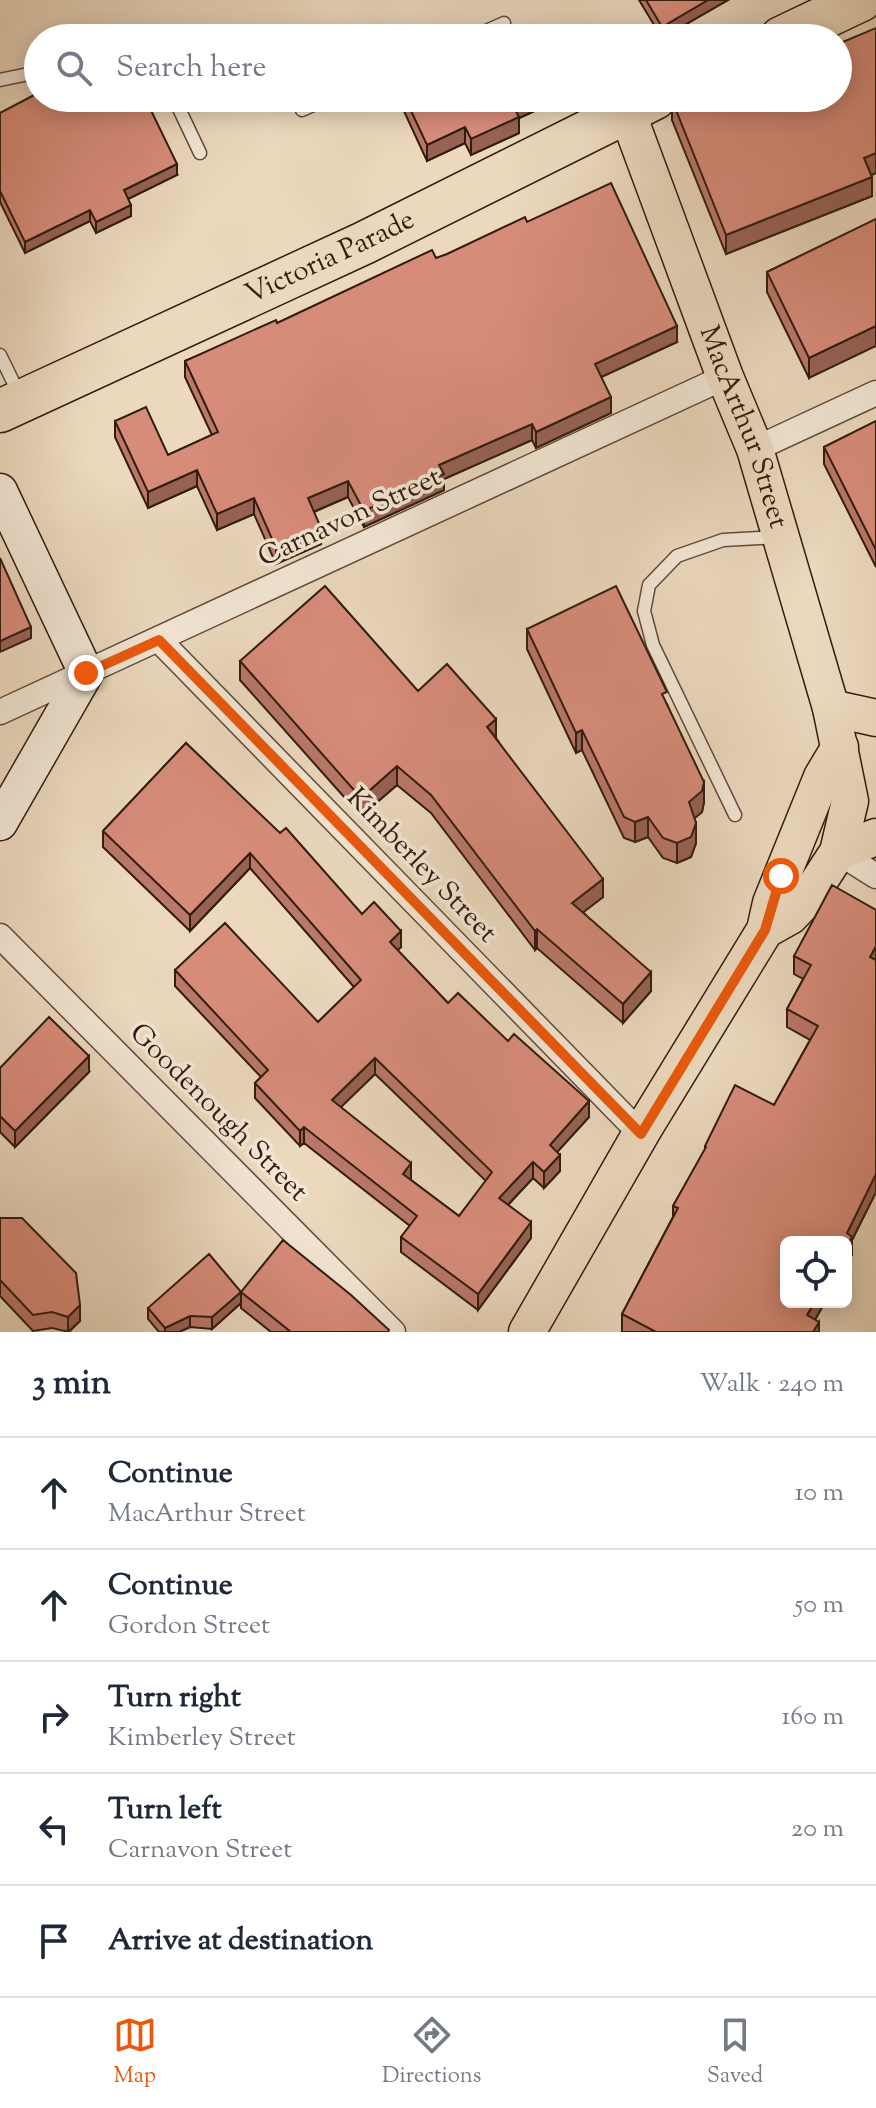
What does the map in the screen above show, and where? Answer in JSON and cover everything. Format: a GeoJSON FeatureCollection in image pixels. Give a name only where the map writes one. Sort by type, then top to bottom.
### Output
{"type":"FeatureCollection","features":[{"type":"Feature","properties":{"kind":"highway"},"geometry":{"type":"LineString","coordinates":[[810,24],[861,0]]}},
{"type":"Feature","properties":{"kind":"highway","name":"Victoria Parade"},"geometry":{"type":"LineString","coordinates":[[11,406],[364,243],[627,112]]}},
{"type":"Feature","properties":{"kind":"main road","name":"MacArthur Street"},"geometry":{"type":"LineString","coordinates":[[643,112],[725,377],[755,449],[782,537],[831,708],[850,801],[838,852],[790,916],[765,930]]}},
{"type":"Feature","properties":{"kind":"main road"},"geometry":{"type":"LineString","coordinates":[[831,708],[876,718]]}},
{"type":"Feature","properties":{"kind":"main road"},"geometry":{"type":"LineString","coordinates":[[527,1332],[641,1134],[765,930],[771,903],[822,777],[840,747]]}},
{"type":"Feature","properties":{"kind":"main road"},"geometry":{"type":"LineString","coordinates":[[838,852],[876,837]]}},
{"type":"Feature","properties":{"kind":"street","name":"Carnavon Street"},"geometry":{"type":"LineString","coordinates":[[0,712],[725,377]]}},
{"type":"Feature","properties":{"kind":"street"},"geometry":{"type":"LineString","coordinates":[[755,449],[876,393]]}},
{"type":"Feature","properties":{"kind":"street"},"geometry":{"type":"LineString","coordinates":[[0,491],[86,673],[0,823]]}},
{"type":"Feature","properties":{"kind":"street","name":"Kimberley Street"},"geometry":{"type":"LineString","coordinates":[[159,640],[641,1134]]}},
{"type":"Feature","properties":{"kind":"street"},"geometry":{"type":"LineString","coordinates":[[838,852],[876,876]]}},
{"type":"Feature","properties":{"kind":"street","name":"Goodenough Street"},"geometry":{"type":"LineString","coordinates":[[0,936],[393,1332]]}},
{"type":"Feature","properties":{"kind":"lane"},"geometry":{"type":"LineString","coordinates":[[0,80],[24,75]]}},
{"type":"Feature","properties":{"kind":"lane"},"geometry":{"type":"LineString","coordinates":[[181,112],[200,153]]}},
{"type":"Feature","properties":{"kind":"lane"},"geometry":{"type":"LineString","coordinates":[[0,355],[11,406]]}},
{"type":"Feature","properties":{"kind":"lane"},"geometry":{"type":"LineString","coordinates":[[735,815],[653,645],[644,611],[649,585],[677,556],[723,540],[782,537]]}},
{"type":"Feature","properties":{"kind":"building"},"geometry":{"type":"Polygon","coordinates":[[[646,0],[708,0],[667,24],[660,24],[646,0]]]}},
{"type":"Feature","properties":{"kind":"building"},"geometry":{"type":"Polygon","coordinates":[[[876,28],[876,153],[864,158],[872,177],[726,235],[677,112],[852,112],[852,38],[876,28]]]}},
{"type":"Feature","properties":{"kind":"building"},"geometry":{"type":"Polygon","coordinates":[[[24,100],[24,112],[152,112],[177,164],[124,190],[131,205],[96,222],[90,210],[25,242],[0,191],[0,113],[24,100]]]}},
{"type":"Feature","properties":{"kind":"building"},"geometry":{"type":"Polygon","coordinates":[[[412,112],[516,112],[519,117],[471,139],[465,127],[427,145],[412,112]]]}},
{"type":"Feature","properties":{"kind":"building"},"geometry":{"type":"Polygon","coordinates":[[[611,183],[677,326],[595,364],[611,397],[536,432],[532,424],[439,465],[444,474],[364,511],[348,481],[308,498],[321,528],[276,548],[254,498],[217,514],[197,470],[148,492],[115,421],[146,407],[168,455],[218,432],[185,361],[276,320],[277,323],[432,250],[436,258],[447,254],[525,217],[527,222],[611,183]]]}},
{"type":"Feature","properties":{"kind":"building"},"geometry":{"type":"Polygon","coordinates":[[[876,219],[876,326],[809,358],[767,272],[876,219]]]}},
{"type":"Feature","properties":{"kind":"building"},"geometry":{"type":"Polygon","coordinates":[[[876,421],[876,550],[824,447],[876,421]]]}},
{"type":"Feature","properties":{"kind":"building"},"geometry":{"type":"Polygon","coordinates":[[[0,558],[31,627],[0,641],[0,558]]]}},
{"type":"Feature","properties":{"kind":"building"},"geometry":{"type":"Polygon","coordinates":[[[325,586],[418,691],[447,664],[496,719],[487,727],[603,879],[572,903],[651,972],[623,1004],[537,929],[535,931],[431,795],[397,766],[361,798],[240,661],[325,586]]]}},
{"type":"Feature","properties":{"kind":"building"},"geometry":{"type":"Polygon","coordinates":[[[616,586],[667,692],[662,694],[704,782],[702,791],[689,802],[696,823],[691,837],[677,843],[663,838],[648,817],[635,822],[624,817],[582,730],[576,733],[527,629],[616,586]]]}},
{"type":"Feature","properties":{"kind":"building"},"geometry":{"type":"Polygon","coordinates":[[[186,743],[280,833],[286,828],[362,914],[374,902],[401,931],[390,942],[448,1003],[458,993],[508,1041],[514,1034],[589,1101],[550,1145],[560,1155],[544,1172],[533,1162],[499,1198],[531,1222],[478,1294],[401,1237],[417,1216],[304,1127],[300,1131],[255,1083],[268,1070],[175,970],[225,923],[318,1022],[361,980],[250,853],[190,915],[103,831],[186,743]],[[375,1058],[332,1100],[411,1163],[403,1174],[459,1216],[492,1172],[375,1058]]]}},
{"type":"Feature","properties":{"kind":"building"},"geometry":{"type":"Polygon","coordinates":[[[832,885],[876,910],[876,946],[870,957],[876,960],[876,1174],[847,1233],[851,1236],[780,1236],[780,1308],[811,1308],[807,1315],[819,1322],[813,1332],[656,1332],[622,1314],[678,1208],[673,1206],[706,1147],[735,1085],[774,1105],[818,1026],[787,1009],[811,965],[794,956],[832,885]]]}},
{"type":"Feature","properties":{"kind":"building"},"geometry":{"type":"Polygon","coordinates":[[[49,1017],[89,1056],[15,1131],[0,1116],[0,1068],[49,1017]]]}},
{"type":"Feature","properties":{"kind":"building"},"geometry":{"type":"Polygon","coordinates":[[[0,1218],[22,1218],[76,1273],[80,1305],[68,1317],[52,1312],[33,1315],[0,1280],[0,1218]]]}},
{"type":"Feature","properties":{"kind":"building"},"geometry":{"type":"Polygon","coordinates":[[[283,1240],[351,1295],[388,1332],[291,1332],[241,1292],[283,1240]]]}},
{"type":"Feature","properties":{"kind":"building"},"geometry":{"type":"Polygon","coordinates":[[[209,1254],[241,1292],[212,1317],[190,1316],[165,1328],[148,1308],[209,1254]]]}},
{"type":"Feature","properties":{"kind":"route"},"geometry":{"type":"LineString","coordinates":[[86,673],[159,640],[641,1134],[765,930],[781,876]]}}]}
